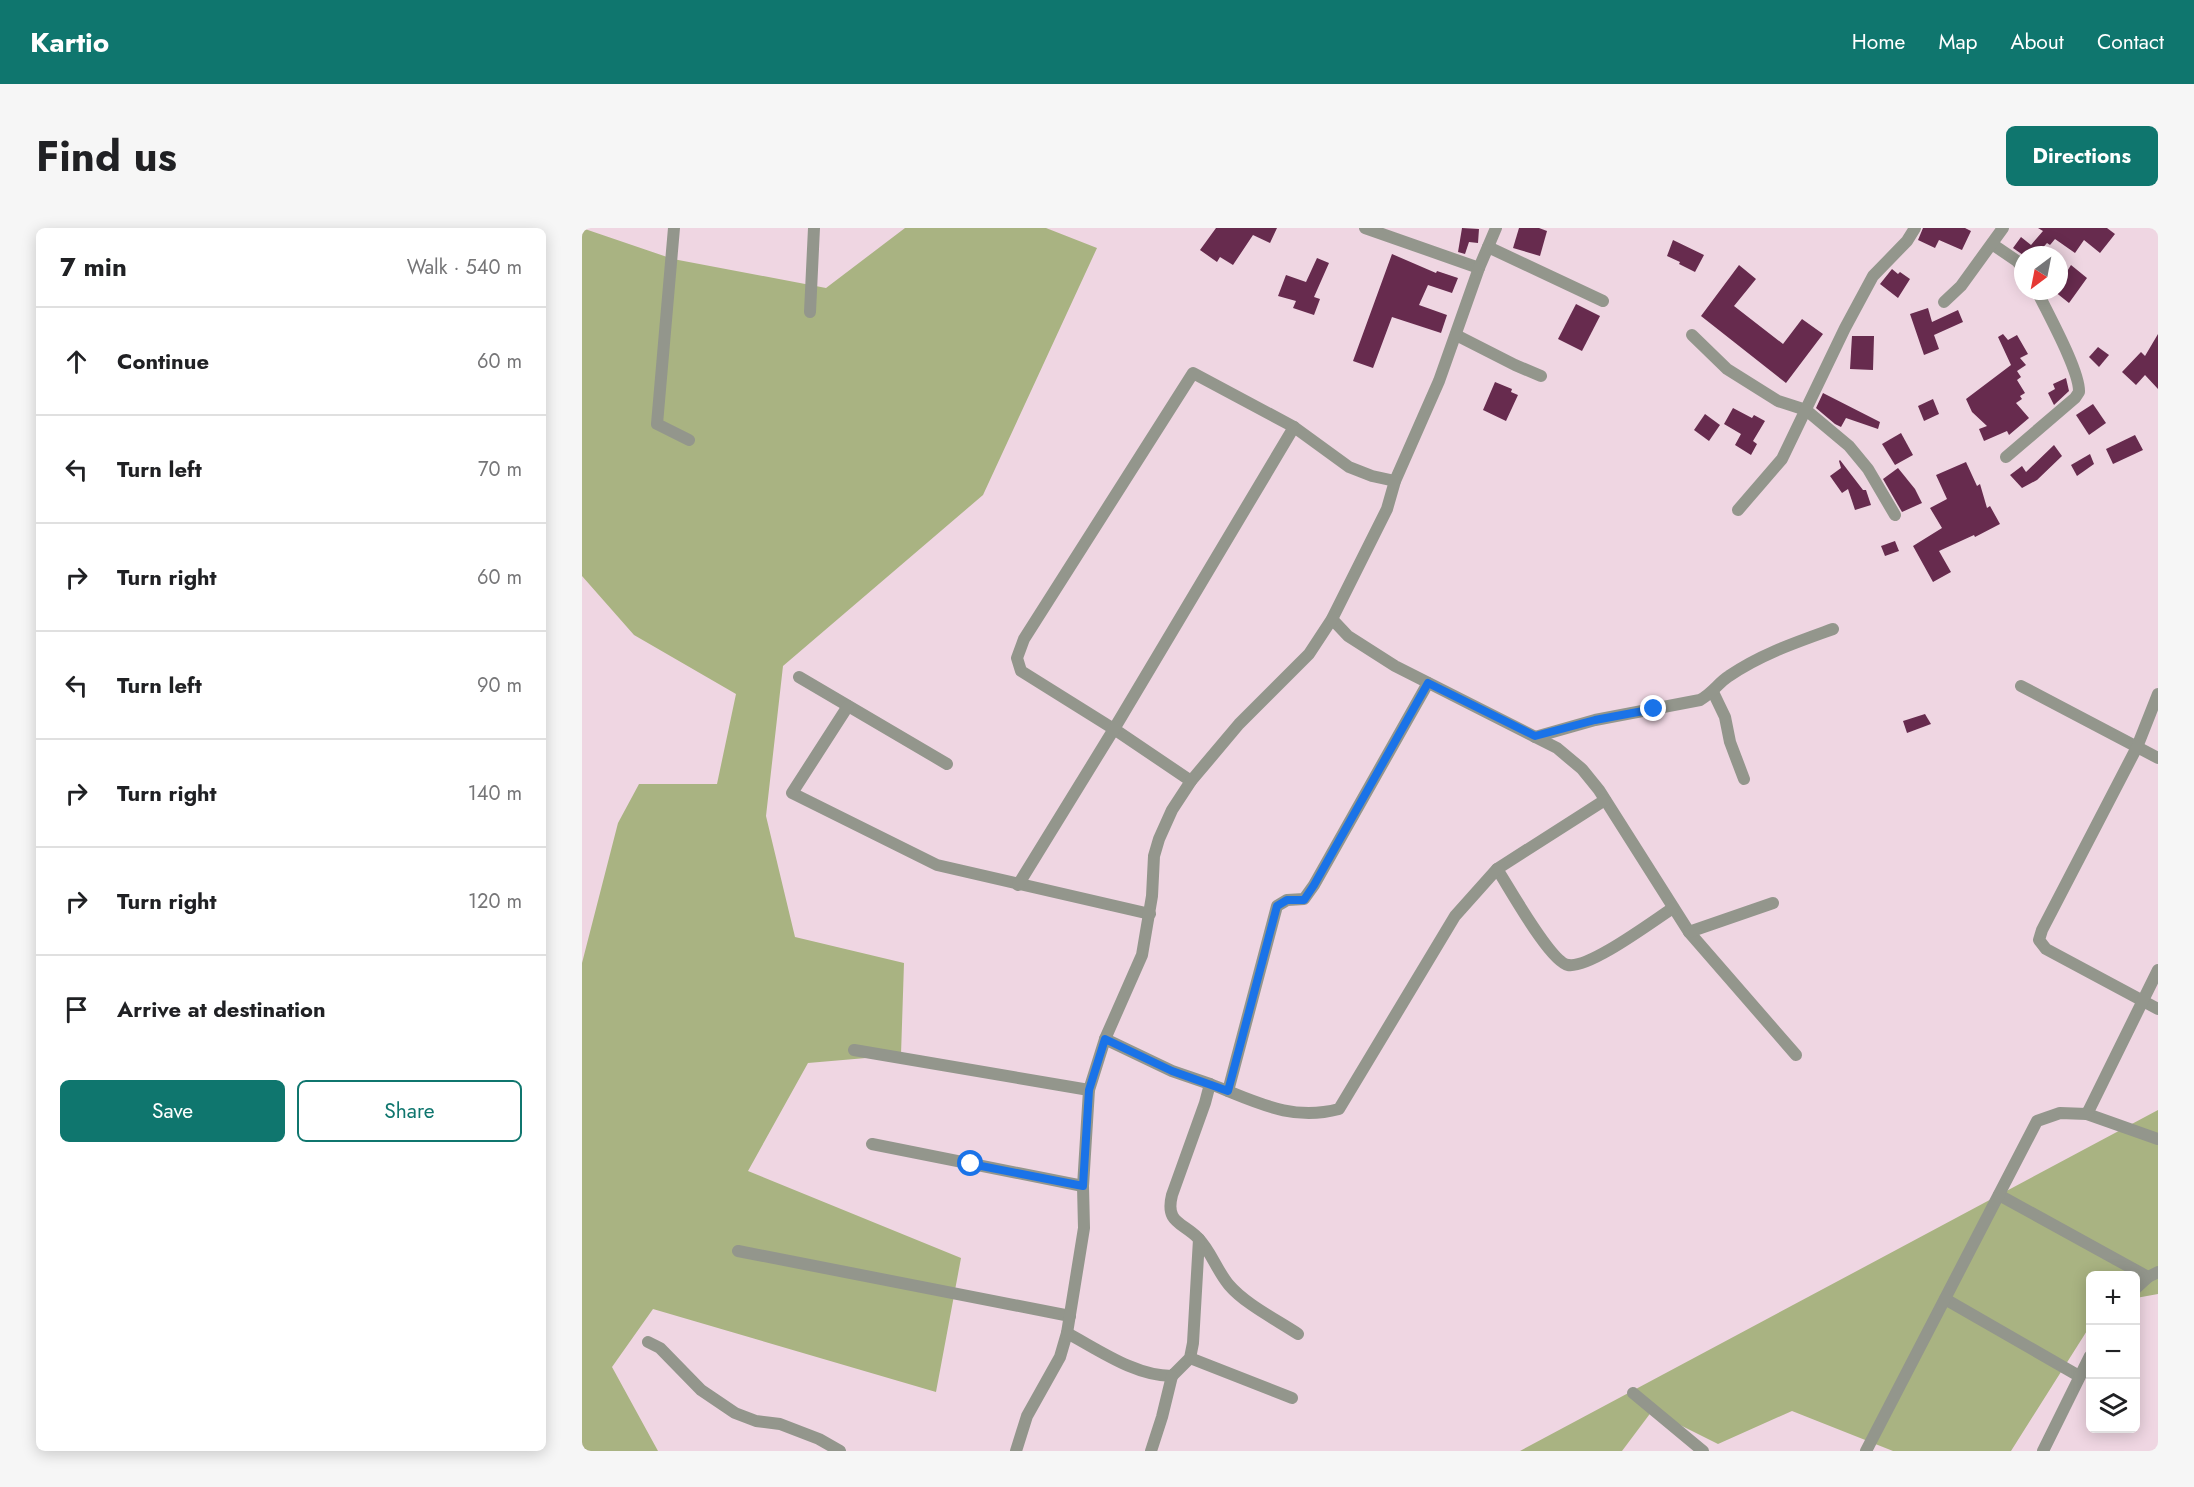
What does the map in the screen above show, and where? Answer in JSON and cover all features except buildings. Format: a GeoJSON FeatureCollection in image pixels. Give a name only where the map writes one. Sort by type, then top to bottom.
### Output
{"type":"FeatureCollection","features":[{"type":"Feature","properties":{"kind":"street"},"geometry":{"type":"LineString","coordinates":[[674,228],[657,424],[689,440]]}},
{"type":"Feature","properties":{"kind":"street"},"geometry":{"type":"LineString","coordinates":[[810,312],[814,228]]}},
{"type":"Feature","properties":{"kind":"street"},"geometry":{"type":"LineString","coordinates":[[1365,228],[1479,268]]}},
{"type":"Feature","properties":{"kind":"street"},"geometry":{"type":"LineString","coordinates":[[1016,1451],[1027,1416],[1060,1357],[1067,1333],[1084,1228],[1083,1186],[1089,1090],[1105,1039],[1142,955],[1150,914],[1154,856],[1159,839],[1172,810],[1191,781],[1239,724],[1309,654],[1332,619],[1387,509],[1395,481],[1439,381],[1479,268],[1496,228]]}},
{"type":"Feature","properties":{"kind":"street"},"geometry":{"type":"LineString","coordinates":[[1738,510],[1782,459],[1845,328],[1873,276],[1907,241],[1915,228]]}},
{"type":"Feature","properties":{"kind":"street"},"geometry":{"type":"LineString","coordinates":[[1944,302],[1961,286],[2003,228]]}},
{"type":"Feature","properties":{"kind":"street"},"geometry":{"type":"LineString","coordinates":[[1992,244],[2014,261]]}},
{"type":"Feature","properties":{"kind":"street"},"geometry":{"type":"LineString","coordinates":[[1488,247],[1603,301]]}},
{"type":"Feature","properties":{"kind":"street"},"geometry":{"type":"LineString","coordinates":[[2006,457],[2075,398],[2079,392],[2078,382],[2041,300]]}},
{"type":"Feature","properties":{"kind":"street"},"geometry":{"type":"LineString","coordinates":[[1456,335],[1515,365],[1541,375]]}},
{"type":"Feature","properties":{"kind":"street"},"geometry":{"type":"LineString","coordinates":[[1692,335],[1727,369],[1778,401],[1806,410],[1849,446],[1868,469],[1895,515]]}},
{"type":"Feature","properties":{"kind":"street"},"geometry":{"type":"LineString","coordinates":[[1191,781],[1114,729],[1021,671],[1017,658],[1024,639],[1192,374],[1294,427],[1349,467],[1372,476],[1395,481]]}},
{"type":"Feature","properties":{"kind":"street"},"geometry":{"type":"LineString","coordinates":[[1018,885],[1294,427]]}},
{"type":"Feature","properties":{"kind":"street"},"geometry":{"type":"LineString","coordinates":[[1332,619],[1348,636],[1364,648],[1428,683],[1535,736],[1570,758],[1582,769],[1605,800],[1689,932],[1796,1055]]}},
{"type":"Feature","properties":{"kind":"street"},"geometry":{"type":"LineString","coordinates":[[1535,736],[1595,720],[1700,700],[1713,692],[1727,677],[1777,649],[1833,629]]}},
{"type":"Feature","properties":{"kind":"street"},"geometry":{"type":"LineString","coordinates":[[799,677],[947,764]]}},
{"type":"Feature","properties":{"kind":"street"},"geometry":{"type":"LineString","coordinates":[[1228,1091],[1277,906],[1287,900],[1304,900],[1428,683]]}},
{"type":"Feature","properties":{"kind":"street"},"geometry":{"type":"LineString","coordinates":[[2021,686],[2158,758]]}},
{"type":"Feature","properties":{"kind":"street"},"geometry":{"type":"LineString","coordinates":[[1713,692],[1725,717],[1732,749],[1744,779]]}},
{"type":"Feature","properties":{"kind":"street"},"geometry":{"type":"LineString","coordinates":[[2158,694],[2137,747],[2042,930],[2039,940],[2046,949],[2158,1009]]}},
{"type":"Feature","properties":{"kind":"street"},"geometry":{"type":"LineString","coordinates":[[848,706],[792,793],[937,865],[1150,914]]}},
{"type":"Feature","properties":{"kind":"street"},"geometry":{"type":"LineString","coordinates":[[1105,1039],[1172,1071],[1271,1108],[1301,1114],[1320,1114],[1339,1109],[1455,916],[1497,869],[1605,800]]}},
{"type":"Feature","properties":{"kind":"street"},"geometry":{"type":"LineString","coordinates":[[1497,869],[1547,947],[1557,960],[1567,965],[1580,965],[1618,944],[1673,908]]}},
{"type":"Feature","properties":{"kind":"street"},"geometry":{"type":"LineString","coordinates":[[1689,932],[1773,903]]}},
{"type":"Feature","properties":{"kind":"street"},"geometry":{"type":"LineString","coordinates":[[2087,1114],[2158,970]]}},
{"type":"Feature","properties":{"kind":"street"},"geometry":{"type":"LineString","coordinates":[[854,1050],[1089,1090]]}},
{"type":"Feature","properties":{"kind":"street"},"geometry":{"type":"LineString","coordinates":[[1210,1084],[1170,1206],[1170,1213],[1176,1222],[1199,1239],[1229,1285],[1298,1334]]}},
{"type":"Feature","properties":{"kind":"street"},"geometry":{"type":"LineString","coordinates":[[1866,1451],[2037,1121],[2060,1113],[2087,1114],[2158,1139]]}},
{"type":"Feature","properties":{"kind":"street"},"geometry":{"type":"LineString","coordinates":[[872,1143],[1083,1186]]}},
{"type":"Feature","properties":{"kind":"street"},"geometry":{"type":"LineString","coordinates":[[1999,1195],[2153,1275],[2140,1285]]}},
{"type":"Feature","properties":{"kind":"street"},"geometry":{"type":"LineString","coordinates":[[1151,1451],[1172,1376],[1190,1358],[1193,1343],[1199,1239]]}},
{"type":"Feature","properties":{"kind":"street"},"geometry":{"type":"LineString","coordinates":[[738,1251],[1070,1316]]}},
{"type":"Feature","properties":{"kind":"street"},"geometry":{"type":"LineString","coordinates":[[1945,1299],[2079,1376]]}},
{"type":"Feature","properties":{"kind":"street"},"geometry":{"type":"LineString","coordinates":[[1067,1333],[1112,1358],[1155,1376],[1172,1376]]}},
{"type":"Feature","properties":{"kind":"street"},"geometry":{"type":"LineString","coordinates":[[648,1342],[660,1348],[701,1390],[735,1413],[756,1420],[780,1424],[819,1439],[840,1451]]}},
{"type":"Feature","properties":{"kind":"street"},"geometry":{"type":"LineString","coordinates":[[1190,1358],[1292,1398]]}},
{"type":"Feature","properties":{"kind":"street"},"geometry":{"type":"LineString","coordinates":[[2043,1451],[2086,1364]]}},
{"type":"Feature","properties":{"kind":"street"},"geometry":{"type":"LineString","coordinates":[[1633,1393],[1703,1451]]}},
{"type":"Feature","properties":{"kind":"green space"},"geometry":{"type":"Polygon","coordinates":[[[582,228],[673,259],[826,288],[905,228],[1046,228],[1097,248],[983,495],[783,666],[766,816],[795,937],[904,963],[901,1055],[808,1063],[748,1171],[961,1258],[936,1392],[653,1309],[612,1367],[658,1451],[582,1451],[582,963],[618,823],[639,784],[717,784],[736,694],[634,635],[582,576],[582,228]]]}},
{"type":"Feature","properties":{"kind":"green space"},"geometry":{"type":"Polygon","coordinates":[[[2158,1110],[2158,1294],[2140,1297],[2140,1271],[2086,1271],[2086,1332],[2011,1451],[1893,1451],[1792,1411],[1718,1444],[1652,1411],[1622,1451],[1520,1451],[2158,1110]]]}},
{"type":"Feature","properties":{"kind":"route"},"geometry":{"type":"LineString","coordinates":[[971,1164],[1083,1186],[1089,1090],[1105,1039],[1172,1071],[1228,1091],[1277,906],[1287,900],[1304,900],[1428,683],[1535,736],[1595,720],[1654,709]]}}]}
